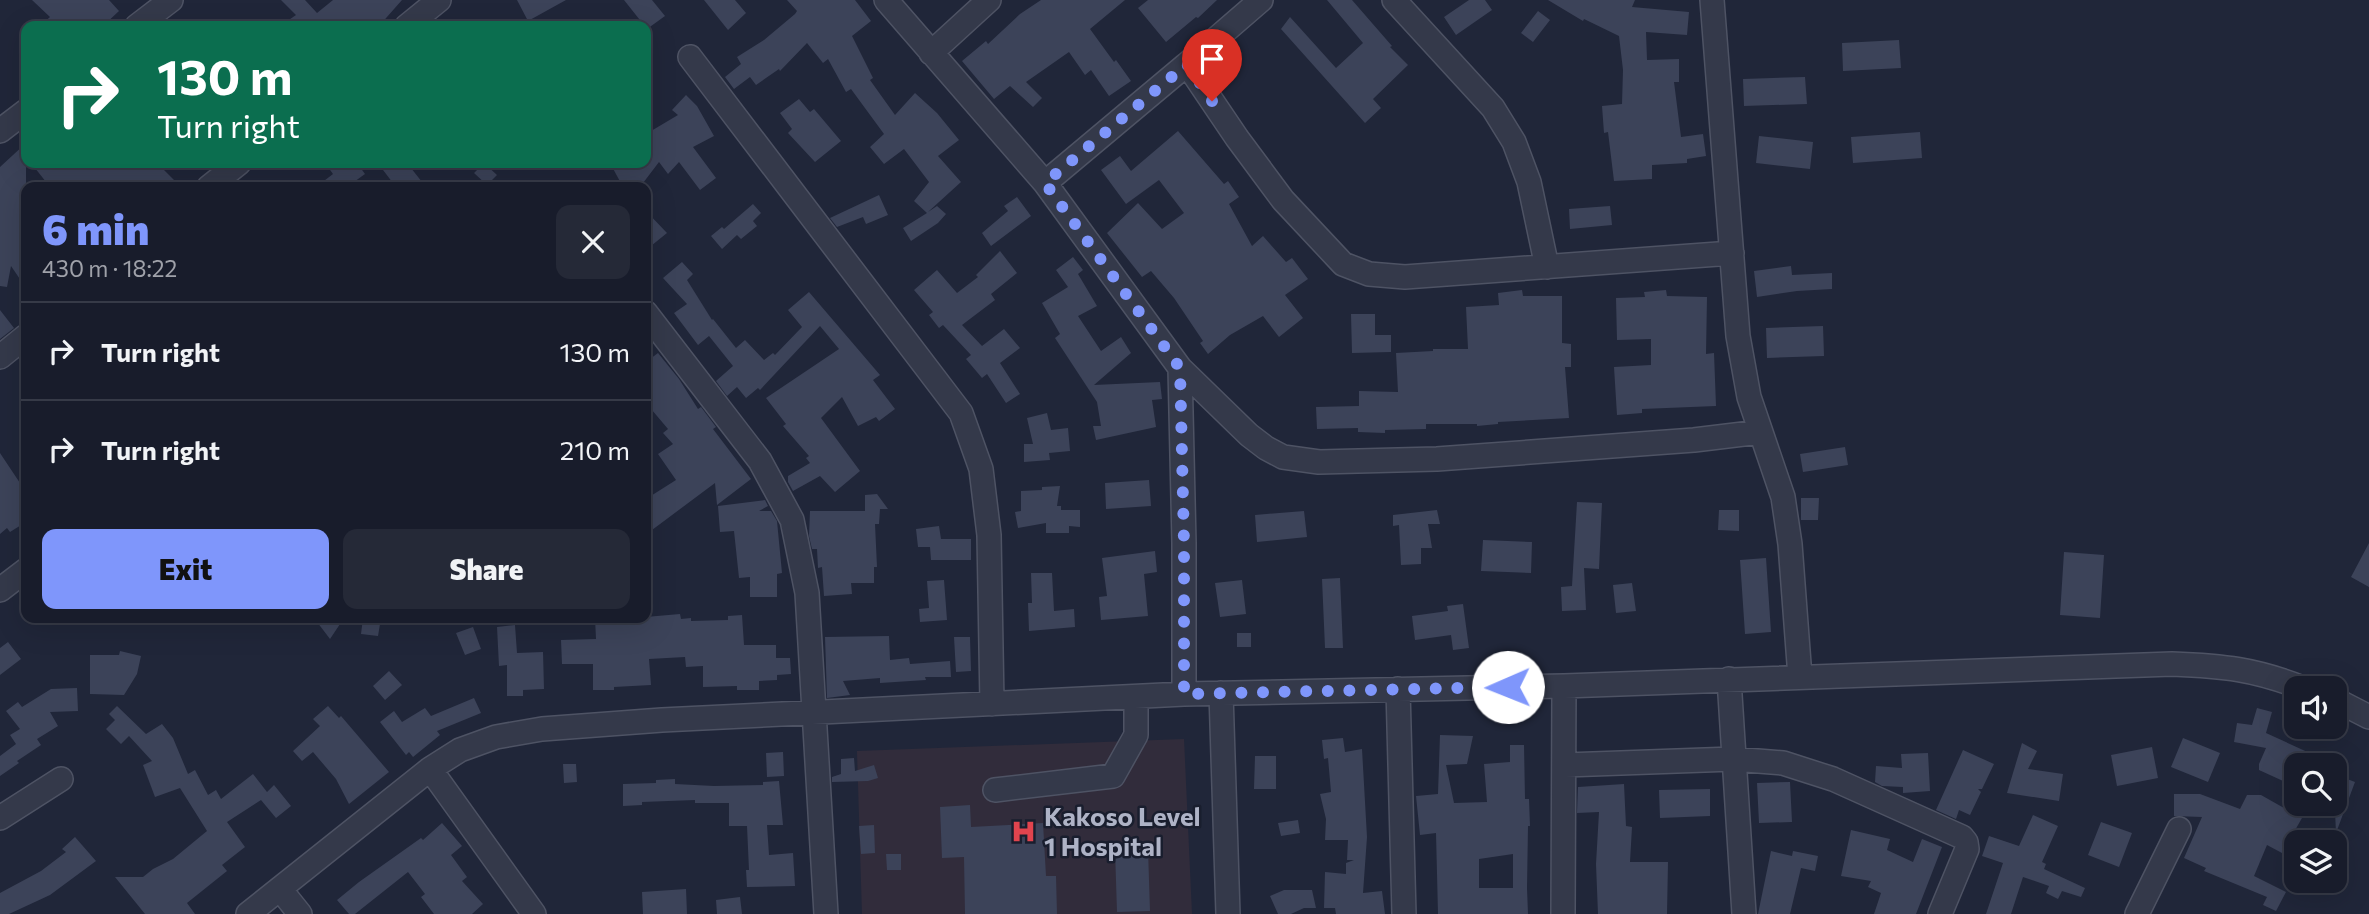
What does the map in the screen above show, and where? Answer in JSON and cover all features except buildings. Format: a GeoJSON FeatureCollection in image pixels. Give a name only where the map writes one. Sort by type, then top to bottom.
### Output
{"type":"FeatureCollection","features":[{"type":"Feature","properties":{"kind":"street"},"geometry":{"type":"LineString","coordinates":[[144,21],[171,0]]}},
{"type":"Feature","properties":{"kind":"street"},"geometry":{"type":"LineString","coordinates":[[413,21],[439,0]]}},
{"type":"Feature","properties":{"kind":"street"},"geometry":{"type":"LineString","coordinates":[[886,0],[1045,183],[1180,368],[1248,435],[1283,457],[1319,462],[1437,459],[1694,440],[1760,432]]}},
{"type":"Feature","properties":{"kind":"street"},"geometry":{"type":"LineString","coordinates":[[931,53],[989,0]]}},
{"type":"Feature","properties":{"kind":"street"},"geometry":{"type":"LineString","coordinates":[[1045,183],[1261,0]]}},
{"type":"Feature","properties":{"kind":"street"},"geometry":{"type":"LineString","coordinates":[[1394,0],[1493,108],[1514,142],[1529,182],[1547,267]]}},
{"type":"Feature","properties":{"kind":"street"},"geometry":{"type":"LineString","coordinates":[[1712,0],[1738,336],[1749,397],[1783,497],[1790,544],[1800,677]]}},
{"type":"Feature","properties":{"kind":"street"},"geometry":{"type":"LineString","coordinates":[[690,57],[961,413],[981,469],[989,535],[992,705]]}},
{"type":"Feature","properties":{"kind":"street"},"geometry":{"type":"LineString","coordinates":[[1187,64],[1283,200],[1343,264],[1369,274],[1405,277],[1732,253]]}},
{"type":"Feature","properties":{"kind":"street"},"geometry":{"type":"LineString","coordinates":[[0,131],[21,115]]}},
{"type":"Feature","properties":{"kind":"street"},"geometry":{"type":"LineString","coordinates":[[215,182],[233,168]]}},
{"type":"Feature","properties":{"kind":"street"},"geometry":{"type":"LineString","coordinates":[[651,321],[760,461],[792,520],[807,593],[825,914]]}},
{"type":"Feature","properties":{"kind":"street"},"geometry":{"type":"LineString","coordinates":[[0,357],[21,340]]}},
{"type":"Feature","properties":{"kind":"street"},"geometry":{"type":"LineString","coordinates":[[1180,368],[1184,694]]}},
{"type":"Feature","properties":{"kind":"street"},"geometry":{"type":"LineString","coordinates":[[0,590],[21,574]]}},
{"type":"Feature","properties":{"kind":"street"},"geometry":{"type":"LineString","coordinates":[[248,914],[430,769],[460,750],[496,737],[541,729],[662,720],[1184,694],[1563,686],[2172,664],[2225,666],[2264,673],[2284,681]]}},
{"type":"Feature","properties":{"kind":"street"},"geometry":{"type":"LineString","coordinates":[[1729,679],[1744,914]]}},
{"type":"Feature","properties":{"kind":"street"},"geometry":{"type":"LineString","coordinates":[[1563,686],[1563,914]]}},
{"type":"Feature","properties":{"kind":"street"},"geometry":{"type":"LineString","coordinates":[[1398,689],[1405,914]]}},
{"type":"Feature","properties":{"kind":"street"},"geometry":{"type":"LineString","coordinates":[[1222,693],[1228,914]]}},
{"type":"Feature","properties":{"kind":"street"},"geometry":{"type":"LineString","coordinates":[[995,790],[1113,776],[1136,735],[1136,696]]}},
{"type":"Feature","properties":{"kind":"street"},"geometry":{"type":"LineString","coordinates":[[2347,706],[2369,717]]}},
{"type":"Feature","properties":{"kind":"street"},"geometry":{"type":"LineString","coordinates":[[1564,765],[1733,759],[1783,764],[1833,779],[1962,837],[1967,849],[1940,914]]}},
{"type":"Feature","properties":{"kind":"street"},"geometry":{"type":"LineString","coordinates":[[430,769],[534,914]]}},
{"type":"Feature","properties":{"kind":"street"},"geometry":{"type":"LineString","coordinates":[[0,818],[61,779]]}},
{"type":"Feature","properties":{"kind":"street"},"geometry":{"type":"LineString","coordinates":[[2137,914],[2179,829]]}},
{"type":"Feature","properties":{"kind":"street"},"geometry":{"type":"LineString","coordinates":[[280,888],[300,914]]}},
{"type":"Feature","properties":{"kind":"shaded area","name":"Kakoso Level 1 Hospital"},"geometry":{"type":"Polygon","coordinates":[[[1184,739],[1192,914],[862,914],[857,751],[1184,739]]]}},
{"type":"Feature","properties":{"kind":"place","name":"Kakoso Level 1 Hospital"},"geometry":{"type":"Point","coordinates":[1024,832]}},
{"type":"Feature","properties":{"kind":"route"},"geometry":{"type":"LineString","coordinates":[[1212,101],[1187,64],[1045,183],[1180,368],[1184,694],[1508,687]]}}]}
